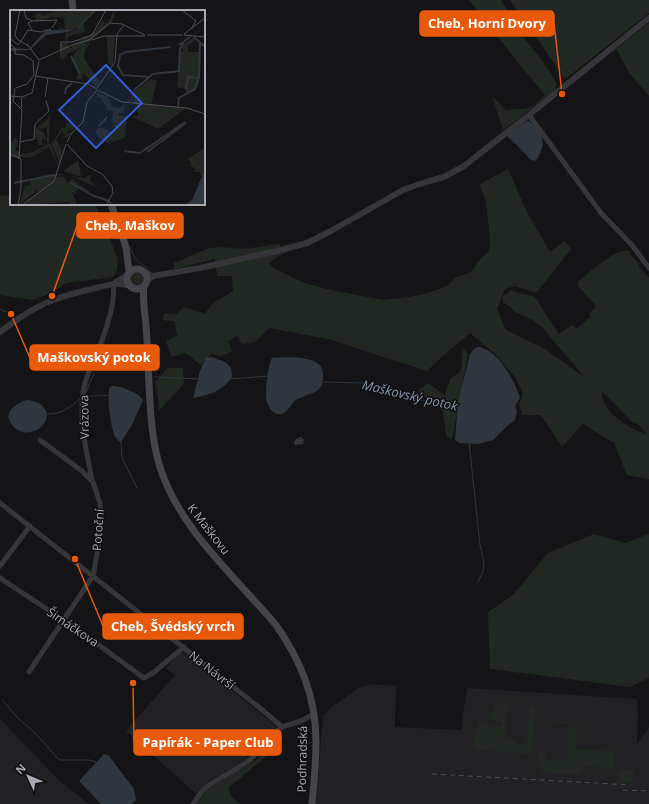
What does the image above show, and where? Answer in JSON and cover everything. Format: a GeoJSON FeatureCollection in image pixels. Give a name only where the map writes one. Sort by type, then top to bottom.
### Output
{"type":"FeatureCollection","features":[{"type":"Feature","properties":{"kind":"main road"},"geometry":{"type":"LineString","coordinates":[[72,0],[73,10]]}},
{"type":"Feature","properties":{"kind":"main road"},"geometry":{"type":"LineString","coordinates":[[111,205],[126,247],[133,262],[142,271],[148,281],[140,289],[131,287]]}},
{"type":"Feature","properties":{"kind":"main road"},"geometry":{"type":"LineString","coordinates":[[126,247],[128,273],[126,279],[138,294],[144,309]]}},
{"type":"Feature","properties":{"kind":"main road"},"geometry":{"type":"LineString","coordinates":[[128,273],[136,268],[142,271]]}},
{"type":"Feature","properties":{"kind":"main road","name":"K Maškovu"},"geometry":{"type":"LineString","coordinates":[[148,281],[143,296],[153,436],[159,463],[168,487],[176,505],[193,530],[286,639],[300,663],[314,714]]}},
{"type":"Feature","properties":{"kind":"main road","name":"Podhradská"},"geometry":{"type":"LineString","coordinates":[[312,804],[316,741],[314,714]]}},
{"type":"Feature","properties":{"kind":"street"},"geometry":{"type":"LineString","coordinates":[[148,281],[307,243],[403,190],[444,177],[464,166],[530,115],[649,18]]}},
{"type":"Feature","properties":{"kind":"street"},"geometry":{"type":"LineString","coordinates":[[530,115],[601,213],[632,245],[649,268]]}},
{"type":"Feature","properties":{"kind":"street"},"geometry":{"type":"LineString","coordinates":[[113,284],[128,273]]}},
{"type":"Feature","properties":{"kind":"street"},"geometry":{"type":"LineString","coordinates":[[0,332],[35,309],[69,294],[113,284],[131,287]]}},
{"type":"Feature","properties":{"kind":"street","name":"Vrázova"},"geometry":{"type":"LineString","coordinates":[[93,482],[82,427],[83,393],[87,375],[101,343],[107,324],[113,300],[113,284]]}},
{"type":"Feature","properties":{"kind":"street","name":"Potoční"},"geometry":{"type":"LineString","coordinates":[[40,440],[82,471],[93,482],[100,503],[101,514],[98,548],[93,576]]}},
{"type":"Feature","properties":{"kind":"street","name":"Na Návrší"},"geometry":{"type":"LineString","coordinates":[[0,503],[184,647],[260,708],[282,728]]}},
{"type":"Feature","properties":{"kind":"street"},"geometry":{"type":"LineString","coordinates":[[0,566],[30,526]]}},
{"type":"Feature","properties":{"kind":"street"},"geometry":{"type":"LineString","coordinates":[[29,672],[93,576]]}},
{"type":"Feature","properties":{"kind":"street","name":"Šimáčkova"},"geometry":{"type":"LineString","coordinates":[[0,578],[63,620],[142,677],[146,678],[184,647]]}},
{"type":"Feature","properties":{"kind":"street"},"geometry":{"type":"LineString","coordinates":[[193,804],[202,791],[209,785],[251,759],[282,728],[314,714]]}},
{"type":"Feature","properties":{"kind":"shaded area"},"geometry":{"type":"Polygon","coordinates":[[[469,0],[501,0],[525,39],[549,70],[557,85],[555,87],[557,89],[503,130],[492,96],[506,110],[531,107],[545,95],[469,0]]]}},
{"type":"Feature","properties":{"kind":"shaded area"},"geometry":{"type":"Polygon","coordinates":[[[510,0],[649,0],[649,13],[565,79],[510,0]]]}},
{"type":"Feature","properties":{"kind":"shaded area"},"geometry":{"type":"Polygon","coordinates":[[[649,23],[649,96],[630,74],[616,49],[649,23]]]}},
{"type":"Feature","properties":{"kind":"shaded area"},"geometry":{"type":"Polygon","coordinates":[[[529,121],[539,132],[543,144],[538,158],[534,161],[530,159],[508,137],[508,135],[529,121]]]}},
{"type":"Feature","properties":{"kind":"shaded area"},"geometry":{"type":"Polygon","coordinates":[[[508,169],[527,212],[550,252],[565,241],[571,249],[536,293],[515,286],[505,289],[497,309],[506,330],[545,349],[584,377],[542,327],[533,320],[513,311],[512,308],[503,302],[503,296],[512,290],[535,297],[559,334],[572,325],[576,329],[591,316],[589,314],[596,306],[578,286],[579,281],[610,257],[617,253],[629,251],[633,258],[637,261],[640,268],[649,278],[649,479],[627,475],[614,443],[583,424],[562,447],[541,415],[523,415],[519,404],[523,393],[515,377],[497,356],[470,333],[427,371],[328,339],[269,328],[255,342],[242,344],[237,336],[228,341],[232,352],[222,356],[212,354],[207,357],[201,365],[185,353],[171,357],[166,341],[177,336],[175,322],[163,320],[164,313],[176,314],[184,307],[205,314],[211,305],[233,291],[232,276],[217,276],[215,259],[174,269],[174,263],[209,248],[222,247],[243,249],[279,244],[285,253],[269,263],[275,269],[302,282],[326,289],[383,300],[428,293],[447,286],[455,278],[471,272],[481,258],[489,252],[490,242],[486,201],[480,184],[508,169]],[[602,391],[606,406],[617,419],[647,435],[639,425],[632,422],[602,391]]]}},
{"type":"Feature","properties":{"kind":"shaded area"},"geometry":{"type":"Polygon","coordinates":[[[10,195],[10,205],[95,205],[118,259],[117,270],[113,277],[66,283],[51,293],[33,300],[0,295],[0,196],[10,195]]]}},
{"type":"Feature","properties":{"kind":"shaded area"},"geometry":{"type":"Polygon","coordinates":[[[136,272],[141,274],[143,279],[141,284],[136,286],[131,284],[129,279],[131,274],[136,272]]]}},
{"type":"Feature","properties":{"kind":"shaded area"},"geometry":{"type":"Polygon","coordinates":[[[478,347],[492,353],[505,367],[518,391],[520,398],[515,406],[517,411],[515,420],[493,440],[478,444],[459,443],[455,440],[458,402],[470,354],[478,347]]]}},
{"type":"Feature","properties":{"kind":"shaded area"},"geometry":{"type":"Polygon","coordinates":[[[463,349],[468,354],[452,440],[446,435],[443,411],[417,391],[428,383],[445,395],[450,379],[461,371],[463,349]]]}},
{"type":"Feature","properties":{"kind":"shaded area"},"geometry":{"type":"Polygon","coordinates":[[[206,357],[216,358],[226,362],[231,369],[232,377],[224,386],[215,392],[193,398],[200,371],[206,357]]]}},
{"type":"Feature","properties":{"kind":"shaded area"},"geometry":{"type":"Polygon","coordinates":[[[284,357],[312,360],[321,367],[323,372],[323,382],[321,387],[318,390],[296,400],[283,414],[277,414],[269,407],[266,397],[269,365],[272,358],[284,357]]]}},
{"type":"Feature","properties":{"kind":"shaded area"},"geometry":{"type":"Polygon","coordinates":[[[168,368],[183,368],[184,384],[158,411],[159,403],[155,382],[168,368]]]}},
{"type":"Feature","properties":{"kind":"shaded area"},"geometry":{"type":"Polygon","coordinates":[[[112,386],[129,390],[137,394],[143,400],[131,427],[121,442],[114,434],[111,421],[109,391],[110,387],[112,386]]]}},
{"type":"Feature","properties":{"kind":"shaded area"},"geometry":{"type":"Polygon","coordinates":[[[27,400],[41,405],[46,412],[46,418],[43,425],[37,430],[21,432],[14,427],[8,417],[15,406],[27,400]]]}},
{"type":"Feature","properties":{"kind":"shaded area"},"geometry":{"type":"Polygon","coordinates":[[[301,437],[304,440],[303,444],[295,445],[294,443],[296,439],[301,437]]]}},
{"type":"Feature","properties":{"kind":"shaded area"},"geometry":{"type":"Polygon","coordinates":[[[594,534],[625,543],[649,534],[649,678],[630,687],[490,669],[488,612],[513,595],[548,553],[594,534]]]}},
{"type":"Feature","properties":{"kind":"shaded area"},"geometry":{"type":"Polygon","coordinates":[[[182,651],[278,729],[236,767],[209,781],[196,794],[126,731],[175,675],[166,668],[182,651]]]}},
{"type":"Feature","properties":{"kind":"shaded area"},"geometry":{"type":"Polygon","coordinates":[[[372,684],[396,686],[395,727],[461,730],[467,688],[637,699],[637,745],[649,727],[649,804],[316,804],[323,716],[334,705],[360,687],[372,684]]]}},
{"type":"Feature","properties":{"kind":"shaded area"},"geometry":{"type":"Polygon","coordinates":[[[507,700],[518,702],[508,702],[506,739],[516,739],[516,745],[525,744],[527,741],[530,707],[532,704],[535,710],[532,752],[529,754],[476,750],[475,740],[478,720],[482,721],[481,725],[489,725],[489,727],[502,726],[502,721],[489,720],[490,714],[493,714],[494,703],[505,704],[507,700]]]}},
{"type":"Feature","properties":{"kind":"shaded area"},"geometry":{"type":"Polygon","coordinates":[[[0,719],[59,780],[88,804],[0,804],[0,719]]]}},
{"type":"Feature","properties":{"kind":"shaded area"},"geometry":{"type":"Polygon","coordinates":[[[551,720],[577,721],[576,749],[614,751],[614,767],[605,769],[586,765],[582,768],[580,774],[568,775],[543,772],[539,766],[539,752],[545,752],[545,760],[567,760],[569,724],[550,723],[551,720]]]}},
{"type":"Feature","properties":{"kind":"shaded area"},"geometry":{"type":"Polygon","coordinates":[[[277,736],[283,736],[279,746],[228,788],[233,798],[241,804],[196,804],[207,790],[256,760],[277,736]]]}},
{"type":"Feature","properties":{"kind":"shaded area"},"geometry":{"type":"Polygon","coordinates":[[[104,754],[109,756],[134,789],[136,800],[132,804],[101,804],[80,782],[80,780],[104,754]]]}},
{"type":"Feature","properties":{"kind":"shaded area"},"geometry":{"type":"Polygon","coordinates":[[[634,768],[632,783],[618,782],[620,771],[634,768]]]}},
{"type":"Feature","properties":{"kind":"waterway"},"geometry":{"type":"LineString","coordinates":[[130,247],[137,261],[147,267],[149,271]]}},
{"type":"Feature","properties":{"kind":"waterway","name":"Maškovský potok"},"geometry":{"type":"LineString","coordinates":[[0,309],[11,314]]}},
{"type":"Feature","properties":{"kind":"waterway"},"geometry":{"type":"LineString","coordinates":[[86,392],[94,373]]}},
{"type":"Feature","properties":{"kind":"waterway","name":"Maškovský potok"},"geometry":{"type":"LineString","coordinates":[[230,379],[269,376]]}},
{"type":"Feature","properties":{"kind":"waterway","name":"Maškovský potok"},"geometry":{"type":"LineString","coordinates":[[155,377],[199,379]]}},
{"type":"Feature","properties":{"kind":"waterway","name":"Maškovský potok"},"geometry":{"type":"LineString","coordinates":[[324,382],[361,383],[379,386],[418,400],[457,406]]}},
{"type":"Feature","properties":{"kind":"waterway"},"geometry":{"type":"LineString","coordinates":[[85,397],[101,395],[108,396]]}},
{"type":"Feature","properties":{"kind":"waterway"},"geometry":{"type":"LineString","coordinates":[[47,414],[61,412],[69,408],[80,399]]}},
{"type":"Feature","properties":{"kind":"waterway"},"geometry":{"type":"LineString","coordinates":[[121,442],[122,458],[137,488]]}},
{"type":"Feature","properties":{"kind":"waterway","name":"Maškovský potok"},"geometry":{"type":"LineString","coordinates":[[469,442],[480,545],[484,563],[483,571],[478,582]]}},
{"type":"Feature","properties":{"kind":"waterway"},"geometry":{"type":"LineString","coordinates":[[3,701],[17,717],[39,737],[59,760],[89,760],[96,762]]}},
{"type":"Feature","properties":{"kind":"railway"},"geometry":{"type":"LineString","coordinates":[[432,774],[631,785]]}},
{"type":"Feature","properties":{"kind":"railway"},"geometry":{"type":"LineString","coordinates":[[623,790],[649,791]]}},
{"type":"Feature","properties":{"kind":"place","name":"Cheb, Horní Dvory"},"geometry":{"type":"Point","coordinates":[562,94]}},
{"type":"Feature","properties":{"kind":"place","name":"Cheb, Maškov"},"geometry":{"type":"Point","coordinates":[52,296]}},
{"type":"Feature","properties":{"kind":"place","name":"Maškovský potok"},"geometry":{"type":"Point","coordinates":[11,314]}},
{"type":"Feature","properties":{"kind":"place","name":"Cheb, Švédský vrch"},"geometry":{"type":"Point","coordinates":[75,559]}},
{"type":"Feature","properties":{"kind":"place","name":"Papírák - Paper Club"},"geometry":{"type":"Point","coordinates":[133,683]}}]}
